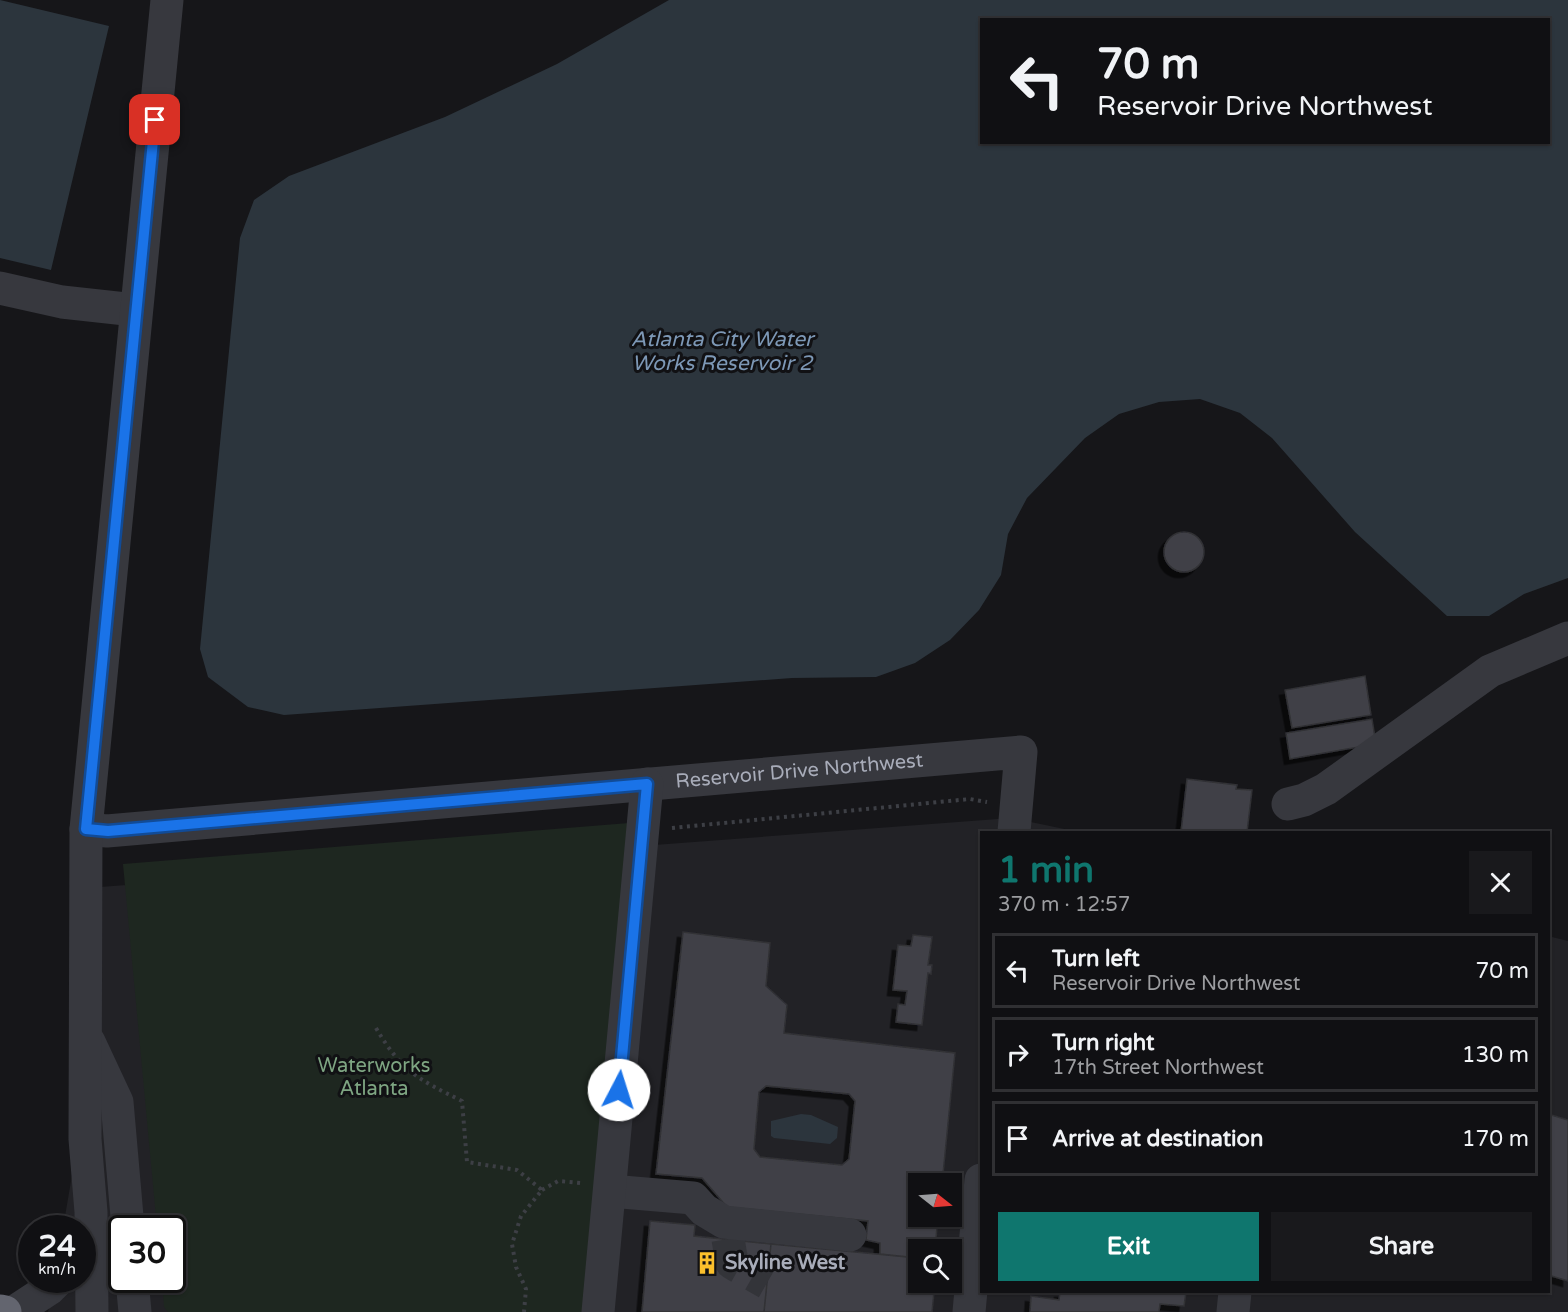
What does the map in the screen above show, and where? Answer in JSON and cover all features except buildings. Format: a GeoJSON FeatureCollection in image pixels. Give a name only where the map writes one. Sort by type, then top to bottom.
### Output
{"type":"FeatureCollection","features":[{"type":"Feature","properties":{"kind":"highway"},"geometry":{"type":"LineString","coordinates":[[0,1311],[5,1312]]}},
{"type":"Feature","properties":{"kind":"street"},"geometry":{"type":"LineString","coordinates":[[87,1215],[86,829],[167,0]]}},
{"type":"Feature","properties":{"kind":"street"},"geometry":{"type":"LineString","coordinates":[[0,288],[62,302],[135,310]]}},
{"type":"Feature","properties":{"kind":"street"},"geometry":{"type":"LineString","coordinates":[[1288,804],[1304,800],[1326,789],[1491,671],[1568,638]]}},
{"type":"Feature","properties":{"kind":"street","name":"Reservoir Drive Northwest"},"geometry":{"type":"LineString","coordinates":[[86,829],[108,831],[1022,752],[1015,822]]}},
{"type":"Feature","properties":{"kind":"street"},"geometry":{"type":"LineString","coordinates":[[598,1312],[647,784]]}},
{"type":"Feature","properties":{"kind":"street"},"geometry":{"type":"LineString","coordinates":[[86,1034],[117,1102],[127,1215]]}},
{"type":"Feature","properties":{"kind":"street"},"geometry":{"type":"LineString","coordinates":[[610,1188],[693,1197],[726,1230],[850,1235]]}},
{"type":"Feature","properties":{"kind":"street"},"geometry":{"type":"LineString","coordinates":[[969,1312],[980,1191]]}},
{"type":"Feature","properties":{"kind":"street"},"geometry":{"type":"LineString","coordinates":[[14,1312],[43,1293]]}},
{"type":"Feature","properties":{"kind":"street"},"geometry":{"type":"LineString","coordinates":[[91,1293],[92,1312]]}},
{"type":"Feature","properties":{"kind":"street"},"geometry":{"type":"LineString","coordinates":[[133,1293],[135,1312]]}},
{"type":"Feature","properties":{"kind":"street"},"geometry":{"type":"LineString","coordinates":[[1233,1312],[1235,1293]]}},
{"type":"Feature","properties":{"kind":"path"},"geometry":{"type":"LineString","coordinates":[[669,828],[970,799],[1015,822]]}},
{"type":"Feature","properties":{"kind":"path"},"geometry":{"type":"LineString","coordinates":[[376,1028],[389,1050],[412,1076],[462,1101],[467,1161],[517,1170],[542,1190]]}},
{"type":"Feature","properties":{"kind":"path"},"geometry":{"type":"LineString","coordinates":[[524,1312],[526,1289],[516,1267],[512,1244],[521,1216],[542,1190],[558,1181],[610,1188]]}},
{"type":"Feature","properties":{"kind":"shaded area"},"geometry":{"type":"Polygon","coordinates":[[[1011,818],[1074,831],[980,831],[980,1293],[1550,1293],[1550,936],[1568,941],[1568,1312],[48,1312],[52,1293],[96,1293],[96,1215],[65,1215],[83,1111],[100,887],[1011,818]]]}},
{"type":"Feature","properties":{"kind":"green space","name":"Waterworks Atlanta"},"geometry":{"type":"Polygon","coordinates":[[[629,823],[584,1312],[168,1312],[164,1307],[163,1293],[186,1293],[186,1215],[156,1215],[123,864],[629,823]]]}},
{"type":"Feature","properties":{"kind":"water"},"geometry":{"type":"Polygon","coordinates":[[[0,0],[109,26],[51,270],[0,258],[0,0]]]}},
{"type":"Feature","properties":{"kind":"water","name":"Atlanta City Water Works Reservoir 2"},"geometry":{"type":"Polygon","coordinates":[[[669,0],[1568,0],[1568,578],[1524,594],[1489,616],[1447,616],[1355,532],[1272,438],[1240,413],[1200,399],[1159,402],[1119,414],[1085,438],[1027,498],[1008,534],[1001,575],[979,610],[950,640],[915,663],[876,677],[792,678],[284,715],[248,707],[208,677],[200,649],[240,238],[254,200],[289,176],[445,117],[557,64],[669,0]]]}},
{"type":"Feature","properties":{"kind":"water"},"geometry":{"type":"Polygon","coordinates":[[[801,1114],[811,1115],[838,1127],[837,1138],[830,1144],[771,1136],[771,1121],[801,1114]]]}},
{"type":"Feature","properties":{"kind":"tunnel"},"geometry":{"type":"LineString","coordinates":[[728,1239],[732,1263],[767,1283]]}},
{"type":"Feature","properties":{"kind":"place","name":"Skyline West"},"geometry":{"type":"Point","coordinates":[707,1263]}},
{"type":"Feature","properties":{"kind":"route"},"geometry":{"type":"LineString","coordinates":[[155,120],[86,829],[108,831],[647,784],[619,1090]]}}]}
